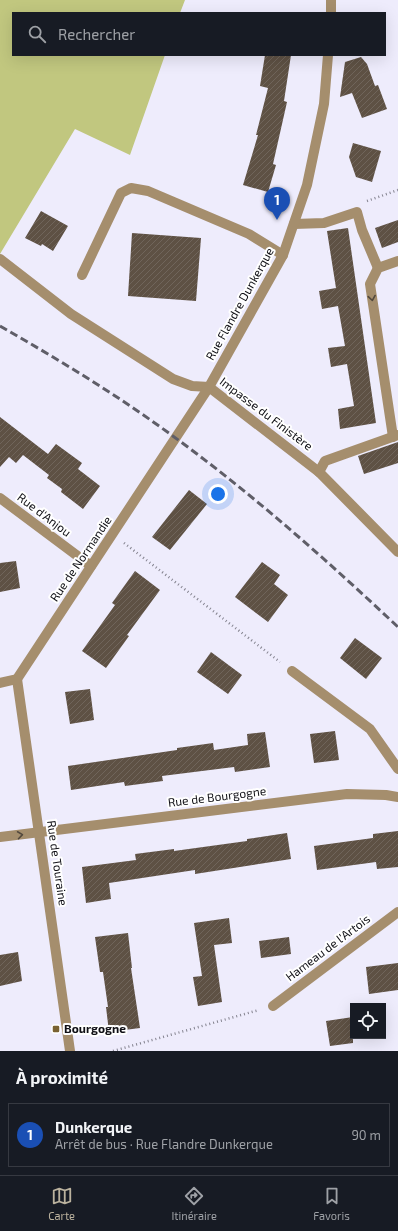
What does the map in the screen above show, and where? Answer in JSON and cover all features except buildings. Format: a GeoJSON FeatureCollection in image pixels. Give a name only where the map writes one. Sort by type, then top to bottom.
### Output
{"type":"FeatureCollection","features":[{"type":"Feature","properties":{"kind":"street"},"geometry":{"type":"LineString","coordinates":[[331,0],[331,12]]}},
{"type":"Feature","properties":{"kind":"street","name":"Rue Flandre Dunkerque"},"geometry":{"type":"LineString","coordinates":[[175,439],[209,387],[283,255],[307,185],[324,104],[328,56]]}},
{"type":"Feature","properties":{"kind":"street"},"geometry":{"type":"LineString","coordinates":[[82,275],[121,193],[131,188],[148,191],[249,234],[283,255]]}},
{"type":"Feature","properties":{"kind":"street"},"geometry":{"type":"LineString","coordinates":[[294,224],[324,223],[357,212],[362,230],[378,268]]}},
{"type":"Feature","properties":{"kind":"street","name":"Impasse du Finistère"},"geometry":{"type":"LineString","coordinates":[[0,259],[71,314],[173,379],[192,386],[209,387],[318,472],[398,552]]}},
{"type":"Feature","properties":{"kind":"street"},"geometry":{"type":"LineString","coordinates":[[318,472],[325,461],[395,436],[370,284],[378,268],[398,261]]}},
{"type":"Feature","properties":{"kind":"street","name":"Rue de Normandie"},"geometry":{"type":"LineString","coordinates":[[17,679],[175,439]]}},
{"type":"Feature","properties":{"kind":"street","name":"Rue d'Anjou"},"geometry":{"type":"LineString","coordinates":[[0,498],[92,566]]}},
{"type":"Feature","properties":{"kind":"street"},"geometry":{"type":"LineString","coordinates":[[292,671],[370,729],[398,769]]}},
{"type":"Feature","properties":{"kind":"street"},"geometry":{"type":"LineString","coordinates":[[0,683],[17,679]]}},
{"type":"Feature","properties":{"kind":"street","name":"Rue de Touraine"},"geometry":{"type":"LineString","coordinates":[[17,679],[70,1051]]}},
{"type":"Feature","properties":{"kind":"street","name":"Rue de Bourgogne"},"geometry":{"type":"LineString","coordinates":[[0,837],[347,794],[386,795],[398,797]]}},
{"type":"Feature","properties":{"kind":"street","name":"Hameau de l'Artois"},"geometry":{"type":"LineString","coordinates":[[273,1006],[398,912]]}},
{"type":"Feature","properties":{"kind":"path"},"geometry":{"type":"LineString","coordinates":[[357,212],[365,202],[398,190]]}},
{"type":"Feature","properties":{"kind":"path"},"geometry":{"type":"LineString","coordinates":[[113,535],[292,671]]}},
{"type":"Feature","properties":{"kind":"path"},"geometry":{"type":"LineString","coordinates":[[113,1051],[273,1006]]}},
{"type":"Feature","properties":{"kind":"green space"},"geometry":{"type":"Polygon","coordinates":[[[0,0],[185,0],[180,12],[12,12],[12,56],[165,56],[130,155],[75,129],[0,254],[0,0]]]}},
{"type":"Feature","properties":{"kind":"railway"},"geometry":{"type":"LineString","coordinates":[[0,326],[105,389],[173,436],[240,488],[305,542],[398,627]]}},
{"type":"Feature","properties":{"kind":"place","name":"Dunkerque"},"geometry":{"type":"Point","coordinates":[277,220]}},
{"type":"Feature","properties":{"kind":"place","name":"Bourgogne"},"geometry":{"type":"Point","coordinates":[56,1029]}}]}
